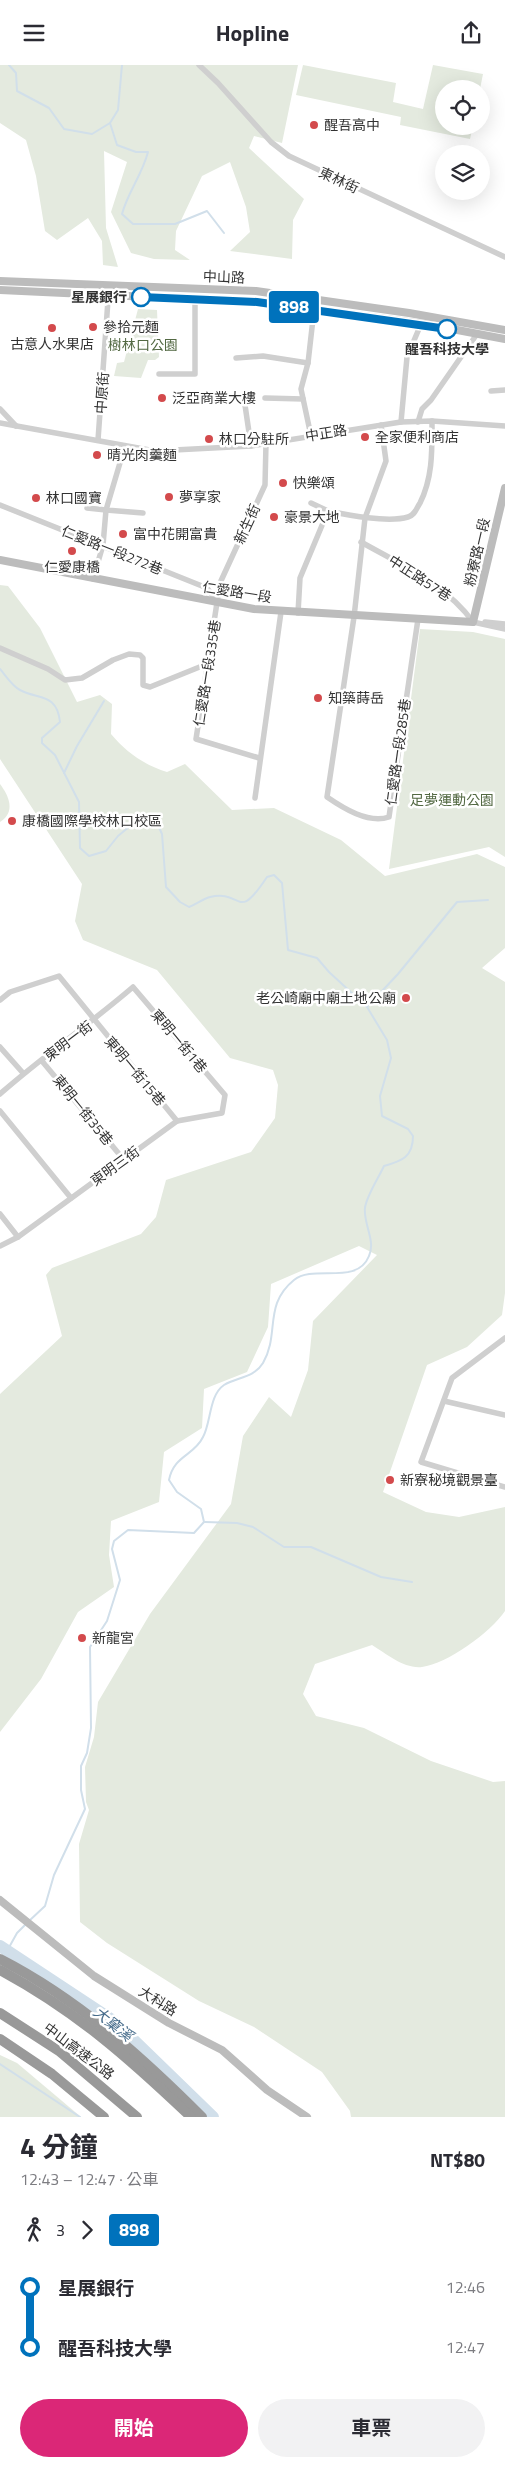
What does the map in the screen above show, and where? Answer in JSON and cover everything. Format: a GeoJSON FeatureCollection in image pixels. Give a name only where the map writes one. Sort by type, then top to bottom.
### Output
{"type":"FeatureCollection","features":[{"type":"Feature","properties":{"kind":"highway"},"geometry":{"type":"LineString","coordinates":[[0,1959],[67,1998],[120,2039],[202,2117]]}},
{"type":"Feature","properties":{"kind":"highway"},"geometry":{"type":"LineString","coordinates":[[0,1970],[60,2005],[113,2044],[191,2117]]}},
{"type":"Feature","properties":{"kind":"highway","name":"中山高速公路"},"geometry":{"type":"LineString","coordinates":[[0,2013],[59,2051],[137,2117]]}},
{"type":"Feature","properties":{"kind":"highway"},"geometry":{"type":"LineString","coordinates":[[0,2039],[52,2074],[104,2117]]}},
{"type":"Feature","properties":{"kind":"main road","name":"中山路"},"geometry":{"type":"LineString","coordinates":[[0,281],[256,291],[400,311],[505,330]]}},
{"type":"Feature","properties":{"kind":"main road","name":"中山路"},"geometry":{"type":"LineString","coordinates":[[0,290],[257,302],[421,324],[505,339]]}},
{"type":"Feature","properties":{"kind":"main road","name":"粉寮路一段"},"geometry":{"type":"LineString","coordinates":[[473,622],[505,488]]}},
{"type":"Feature","properties":{"kind":"main road","name":"仁愛路一段"},"geometry":{"type":"LineString","coordinates":[[0,560],[218,603],[281,612],[473,622]]}},
{"type":"Feature","properties":{"kind":"main road","name":"大科路"},"geometry":{"type":"LineString","coordinates":[[0,1901],[94,1976],[168,2023],[222,2050],[267,2090],[307,2117]]}},
{"type":"Feature","properties":{"kind":"street","name":"東林街"},"geometry":{"type":"LineString","coordinates":[[199,65],[218,83],[271,142],[283,152],[505,257]]}},
{"type":"Feature","properties":{"kind":"street","name":"中原街"},"geometry":{"type":"LineString","coordinates":[[98,440],[110,286]]}},
{"type":"Feature","properties":{"kind":"street"},"geometry":{"type":"LineString","coordinates":[[159,373],[195,374],[195,299]]}},
{"type":"Feature","properties":{"kind":"street"},"geometry":{"type":"LineString","coordinates":[[311,436],[301,389],[308,363],[314,309]]}},
{"type":"Feature","properties":{"kind":"street"},"geometry":{"type":"LineString","coordinates":[[401,422],[406,357],[421,324]]}},
{"type":"Feature","properties":{"kind":"street"},"geometry":{"type":"LineString","coordinates":[[418,421],[422,409],[431,400],[477,335]]}},
{"type":"Feature","properties":{"kind":"street"},"geometry":{"type":"LineString","coordinates":[[236,357],[263,356],[308,363]]}},
{"type":"Feature","properties":{"kind":"street"},"geometry":{"type":"LineString","coordinates":[[491,391],[505,390]]}},
{"type":"Feature","properties":{"kind":"street"},"geometry":{"type":"LineString","coordinates":[[265,398],[303,399]]}},
{"type":"Feature","properties":{"kind":"street"},"geometry":{"type":"LineString","coordinates":[[238,399],[245,405],[251,446]]}},
{"type":"Feature","properties":{"kind":"street"},"geometry":{"type":"LineString","coordinates":[[0,409],[16,426]]}},
{"type":"Feature","properties":{"kind":"street"},"geometry":{"type":"LineString","coordinates":[[311,503],[328,511],[365,518],[406,518],[414,514],[427,489],[432,465],[432,421]]}},
{"type":"Feature","properties":{"kind":"street","name":"中正路"},"geometry":{"type":"LineString","coordinates":[[0,423],[155,451],[251,446],[401,422],[432,421],[505,426]]}},
{"type":"Feature","properties":{"kind":"street"},"geometry":{"type":"LineString","coordinates":[[354,617],[365,518],[386,461],[381,425]]}},
{"type":"Feature","properties":{"kind":"street","name":"新生街"},"geometry":{"type":"LineString","coordinates":[[218,603],[220,583],[265,485],[266,443]]}},
{"type":"Feature","properties":{"kind":"street"},"geometry":{"type":"LineString","coordinates":[[93,579],[103,545],[106,510],[125,446]]}},
{"type":"Feature","properties":{"kind":"street","name":"仁愛路一段272巷"},"geometry":{"type":"LineString","coordinates":[[0,505],[207,588],[218,603]]}},
{"type":"Feature","properties":{"kind":"street"},"geometry":{"type":"LineString","coordinates":[[87,508],[144,513]]}},
{"type":"Feature","properties":{"kind":"street"},"geometry":{"type":"LineString","coordinates":[[298,613],[300,578],[328,511]]}},
{"type":"Feature","properties":{"kind":"street","name":"中正路57巷"},"geometry":{"type":"LineString","coordinates":[[361,542],[415,573],[454,600],[462,606],[473,622]]}},
{"type":"Feature","properties":{"kind":"street","name":"仁愛路一段335巷"},"geometry":{"type":"LineString","coordinates":[[218,603],[196,739],[259,758]]}},
{"type":"Feature","properties":{"kind":"street"},"geometry":{"type":"LineString","coordinates":[[255,799],[259,758],[281,612]]}},
{"type":"Feature","properties":{"kind":"street","name":"仁愛路一段285巷"},"geometry":{"type":"LineString","coordinates":[[354,617],[327,797],[349,813],[383,819],[389,817],[418,619]]}},
{"type":"Feature","properties":{"kind":"street","name":"仁愛路一段"},"geometry":{"type":"LineString","coordinates":[[473,622],[505,624]]}},
{"type":"Feature","properties":{"kind":"street","name":"仁愛路一段"},"geometry":{"type":"LineString","coordinates":[[473,622],[505,629]]}},
{"type":"Feature","properties":{"kind":"street"},"geometry":{"type":"LineString","coordinates":[[0,648],[48,669],[65,679],[82,678],[113,660],[129,654],[140,655],[143,657],[143,685],[150,687],[208,664]]}},
{"type":"Feature","properties":{"kind":"street","name":"東明一街15巷"},"geometry":{"type":"LineString","coordinates":[[0,1000],[10,992],[59,976],[177,1121]]}},
{"type":"Feature","properties":{"kind":"street","name":"東明一街"},"geometry":{"type":"LineString","coordinates":[[0,1094],[23,1073],[42,1061],[94,1021],[134,987]]}},
{"type":"Feature","properties":{"kind":"street","name":"東明一街1巷"},"geometry":{"type":"LineString","coordinates":[[134,987],[225,1095]]}},
{"type":"Feature","properties":{"kind":"street"},"geometry":{"type":"LineString","coordinates":[[0,1047],[23,1073]]}},
{"type":"Feature","properties":{"kind":"street","name":"東明一街35巷"},"geometry":{"type":"LineString","coordinates":[[42,1061],[124,1160]]}},
{"type":"Feature","properties":{"kind":"street","name":"東明三街"},"geometry":{"type":"LineString","coordinates":[[0,1247],[18,1237],[177,1121],[222,1113],[225,1095]]}},
{"type":"Feature","properties":{"kind":"street"},"geometry":{"type":"LineString","coordinates":[[0,1111],[72,1198]]}},
{"type":"Feature","properties":{"kind":"street"},"geometry":{"type":"LineString","coordinates":[[0,1214],[18,1237]]}},
{"type":"Feature","properties":{"kind":"street"},"geometry":{"type":"LineString","coordinates":[[505,1339],[452,1378],[421,1462],[505,1487]]}},
{"type":"Feature","properties":{"kind":"street"},"geometry":{"type":"LineString","coordinates":[[444,1401],[505,1415]]}},
{"type":"Feature","properties":{"kind":"green space"},"geometry":{"type":"Polygon","coordinates":[[[0,65],[298,65],[282,143],[254,136],[249,148],[304,199],[293,220],[292,259],[230,251],[250,232],[246,207],[230,162],[202,176],[176,231],[175,250],[190,260],[154,259],[131,253],[111,212],[127,162],[104,151],[106,228],[118,267],[103,265],[102,241],[88,218],[57,240],[45,231],[36,176],[26,140],[0,123],[0,65]]]}},
{"type":"Feature","properties":{"kind":"green space"},"geometry":{"type":"Polygon","coordinates":[[[303,65],[396,83],[393,102],[423,109],[433,65],[483,74],[482,80],[435,80],[435,132],[400,125],[401,117],[296,95],[303,65]]]}},
{"type":"Feature","properties":{"kind":"green space"},"geometry":{"type":"Polygon","coordinates":[[[450,135],[471,135],[470,139],[450,135]]]}},
{"type":"Feature","properties":{"kind":"green space","name":"樹林口公園"},"geometry":{"type":"Polygon","coordinates":[[[138,309],[157,310],[159,357],[155,360],[148,360],[141,378],[114,376],[117,363],[124,362],[138,309]]]}},
{"type":"Feature","properties":{"kind":"green space"},"geometry":{"type":"Polygon","coordinates":[[[0,585],[8,586],[40,628],[77,702],[100,695],[112,704],[111,734],[123,747],[143,762],[167,772],[185,764],[232,810],[274,808],[341,840],[385,876],[477,854],[505,867],[505,948],[482,968],[505,982],[505,1293],[502,1315],[467,1347],[427,1365],[383,1492],[426,1512],[459,1517],[505,1507],[505,1611],[490,1628],[468,1646],[432,1665],[422,1667],[409,1666],[372,1645],[315,1664],[303,1694],[316,1716],[364,1728],[431,1761],[493,1782],[505,1781],[505,2117],[351,2117],[350,2111],[322,2072],[254,2027],[199,2001],[107,1943],[80,1922],[79,1844],[89,1810],[86,1802],[85,1767],[94,1737],[98,1702],[150,1614],[231,1504],[243,1436],[269,1397],[291,1417],[308,1370],[313,1321],[377,1255],[359,1246],[271,1284],[268,1327],[247,1372],[204,1389],[202,1428],[164,1452],[159,1502],[111,1521],[109,1555],[114,1587],[78,1612],[41,1679],[0,1732],[0,1394],[62,1336],[46,1275],[52,1268],[141,1234],[156,1217],[166,1180],[251,1152],[275,1118],[278,1085],[273,1070],[230,1058],[157,970],[83,940],[75,921],[82,884],[0,759],[0,585]]]}},
{"type":"Feature","properties":{"kind":"green space","name":"足夢運動公園"},"geometry":{"type":"Polygon","coordinates":[[[420,629],[473,632],[505,639],[505,857],[489,847],[389,869],[420,629]]]}},
{"type":"Feature","properties":{"kind":"green space"},"geometry":{"type":"Polygon","coordinates":[[[0,784],[8,799],[9,809],[8,814],[0,822],[0,784]]]}},
{"type":"Feature","properties":{"kind":"green space"},"geometry":{"type":"Polygon","coordinates":[[[0,2055],[17,2063],[81,2117],[0,2117],[0,2055]]]}},
{"type":"Feature","properties":{"kind":"waterway"},"geometry":{"type":"LineString","coordinates":[[9,65],[16,73],[17,91],[49,108],[64,129],[92,134],[110,123],[118,110],[122,65]]}},
{"type":"Feature","properties":{"kind":"waterway"},"geometry":{"type":"LineString","coordinates":[[110,123],[117,145],[136,152],[148,152],[122,214],[133,224],[175,224],[207,211],[224,233]]}},
{"type":"Feature","properties":{"kind":"waterway"},"geometry":{"type":"LineString","coordinates":[[0,669],[17,688],[46,699],[55,706],[60,722],[42,738],[42,743],[55,755],[79,802],[80,848],[89,856],[106,851],[118,836],[141,817],[156,821],[162,834],[166,887],[180,902],[189,907],[210,897],[228,897],[244,902],[250,899],[267,877],[274,875],[282,883],[288,950],[317,958],[329,972],[367,1007],[387,1040],[391,1058],[380,1096],[382,1116],[408,1129],[413,1136],[409,1153],[401,1160],[384,1166],[368,1198],[365,1214],[371,1250],[363,1265],[345,1273],[302,1276],[294,1280],[284,1290],[278,1299],[271,1341],[263,1363],[255,1372],[229,1382],[219,1390],[213,1402],[203,1437],[195,1448],[175,1465],[169,1480],[177,1492],[201,1509],[204,1522],[194,1533],[128,1530],[114,1541],[112,1549],[120,1580],[107,1621],[90,1647],[91,1728],[87,1753],[81,1766],[81,1790],[85,1809],[54,1875],[45,1906],[29,1921]]}},
{"type":"Feature","properties":{"kind":"waterway"},"geometry":{"type":"LineString","coordinates":[[64,773],[77,746],[104,701]]}},
{"type":"Feature","properties":{"kind":"waterway"},"geometry":{"type":"LineString","coordinates":[[367,1007],[398,974],[457,902],[488,900]]}},
{"type":"Feature","properties":{"kind":"waterway"},"geometry":{"type":"LineString","coordinates":[[205,1522],[237,1523],[253,1527],[284,1547],[311,1547],[381,1577],[412,1582]]}},
{"type":"Feature","properties":{"kind":"waterway"},"geometry":{"type":"LineString","coordinates":[[7,1951],[17,1933],[26,1924]]}},
{"type":"Feature","properties":{"kind":"waterway","name":"大窠溪"},"geometry":{"type":"LineString","coordinates":[[0,1946],[115,2022],[213,2117]]}},
{"type":"Feature","properties":{"kind":"waterway"},"geometry":{"type":"LineString","coordinates":[[0,2064],[80,2117]]}},
{"type":"Feature","properties":{"kind":"bus line","name":"898"},"geometry":{"type":"LineString","coordinates":[[141,297],[257,302],[431,325],[447,329]]}},
{"type":"Feature","properties":{"kind":"place","name":"醒吾高中"},"geometry":{"type":"Point","coordinates":[314,125]}},
{"type":"Feature","properties":{"kind":"place","name":"星展銀行"},"geometry":{"type":"Point","coordinates":[141,297]}},
{"type":"Feature","properties":{"kind":"place","name":"參拾元麵"},"geometry":{"type":"Point","coordinates":[93,327]}},
{"type":"Feature","properties":{"kind":"place","name":"古意人水果店"},"geometry":{"type":"Point","coordinates":[52,328]}},
{"type":"Feature","properties":{"kind":"place","name":"醒吾科技大學"},"geometry":{"type":"Point","coordinates":[447,329]}},
{"type":"Feature","properties":{"kind":"place","name":"泛亞商業大樓"},"geometry":{"type":"Point","coordinates":[162,398]}},
{"type":"Feature","properties":{"kind":"place","name":"全家便利商店"},"geometry":{"type":"Point","coordinates":[365,437]}},
{"type":"Feature","properties":{"kind":"place","name":"林口分駐所"},"geometry":{"type":"Point","coordinates":[209,439]}},
{"type":"Feature","properties":{"kind":"place","name":"晴光肉羹麵"},"geometry":{"type":"Point","coordinates":[97,455]}},
{"type":"Feature","properties":{"kind":"place","name":"快樂頌"},"geometry":{"type":"Point","coordinates":[283,483]}},
{"type":"Feature","properties":{"kind":"place","name":"夢享家"},"geometry":{"type":"Point","coordinates":[169,497]}},
{"type":"Feature","properties":{"kind":"place","name":"林口國寶"},"geometry":{"type":"Point","coordinates":[36,498]}},
{"type":"Feature","properties":{"kind":"place","name":"豪景大地"},"geometry":{"type":"Point","coordinates":[274,517]}},
{"type":"Feature","properties":{"kind":"place","name":"富中花開富貴"},"geometry":{"type":"Point","coordinates":[123,534]}},
{"type":"Feature","properties":{"kind":"place","name":"仁愛康橋"},"geometry":{"type":"Point","coordinates":[72,551]}},
{"type":"Feature","properties":{"kind":"place","name":"知築蒔岳"},"geometry":{"type":"Point","coordinates":[318,698]}},
{"type":"Feature","properties":{"kind":"place","name":"康橋國際學校林口校區"},"geometry":{"type":"Point","coordinates":[12,821]}},
{"type":"Feature","properties":{"kind":"place","name":"老公崎廟中廟土地公廟"},"geometry":{"type":"Point","coordinates":[406,998]}},
{"type":"Feature","properties":{"kind":"place","name":"新寮秘境觀景臺"},"geometry":{"type":"Point","coordinates":[390,1480]}},
{"type":"Feature","properties":{"kind":"place","name":"新龍宮"},"geometry":{"type":"Point","coordinates":[82,1638]}}]}
